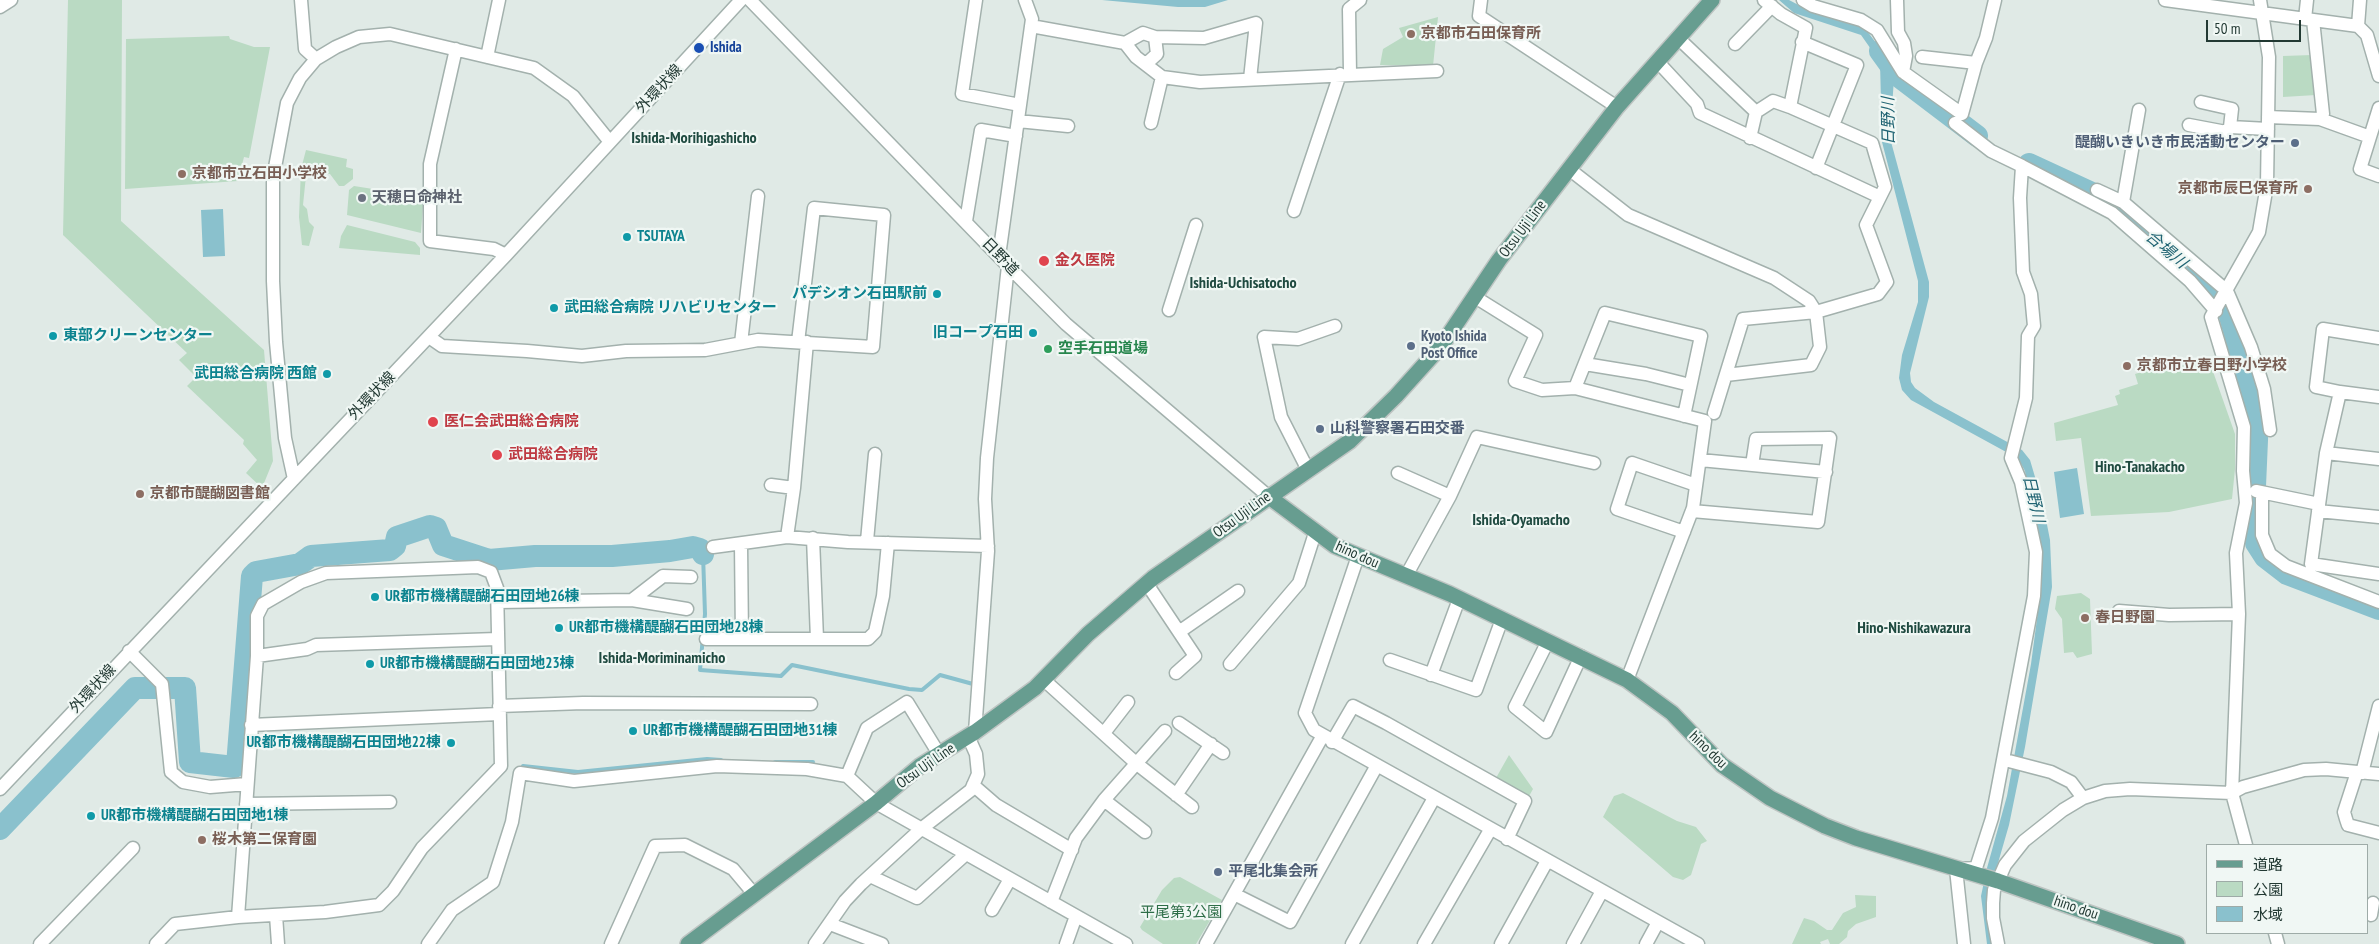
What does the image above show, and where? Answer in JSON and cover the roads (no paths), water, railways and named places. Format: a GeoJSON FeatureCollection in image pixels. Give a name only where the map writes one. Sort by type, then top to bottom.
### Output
{"type":"FeatureCollection","features":[{"type":"Feature","properties":{"kind":"main road","name":"Otsu Uji Line"},"geometry":{"type":"LineString","coordinates":[[688,944],[876,803],[920,766],[972,734],[1044,680],[1088,634],[1147,584],[1268,496],[1350,441],[1396,396],[1442,345],[1499,260],[1617,107],[1712,0]]}},
{"type":"Feature","properties":{"kind":"main road","name":"hino dou"},"geometry":{"type":"LineString","coordinates":[[1268,496],[1315,533],[1335,546],[1459,599],[1581,656],[1627,680],[1672,713],[1722,765],[1770,798],[1824,826],[1856,838],[1996,881],[2177,944]]}},
{"type":"Feature","properties":{"kind":"street"},"geometry":{"type":"LineString","coordinates":[[0,7],[11,0]]}},
{"type":"Feature","properties":{"kind":"street"},"geometry":{"type":"LineString","coordinates":[[301,0],[305,49],[316,59]]}},
{"type":"Feature","properties":{"kind":"street"},"geometry":{"type":"LineString","coordinates":[[487,57],[499,0]]}},
{"type":"Feature","properties":{"kind":"street","name":"外環状線"},"geometry":{"type":"LineString","coordinates":[[0,789],[429,337],[741,0]]}},
{"type":"Feature","properties":{"kind":"street","name":"日野道"},"geometry":{"type":"LineString","coordinates":[[750,0],[1066,324],[1268,496]]}},
{"type":"Feature","properties":{"kind":"street"},"geometry":{"type":"LineString","coordinates":[[976,0],[962,94],[1020,105]]}},
{"type":"Feature","properties":{"kind":"street"},"geometry":{"type":"LineString","coordinates":[[999,256],[1032,18],[1025,0]]}},
{"type":"Feature","properties":{"kind":"street"},"geometry":{"type":"LineString","coordinates":[[1294,211],[1345,74],[1349,9],[1360,0]]}},
{"type":"Feature","properties":{"kind":"street"},"geometry":{"type":"LineString","coordinates":[[1481,0],[1479,16],[1617,107]]}},
{"type":"Feature","properties":{"kind":"street"},"geometry":{"type":"LineString","coordinates":[[1803,0],[1813,6],[1861,20],[1877,30],[1903,72],[1992,151],[2022,166],[2117,206],[2190,281],[2221,301]]}},
{"type":"Feature","properties":{"kind":"street"},"geometry":{"type":"LineString","coordinates":[[1897,0],[1898,32],[1904,44],[1906,56],[1903,72]]}},
{"type":"Feature","properties":{"kind":"street"},"geometry":{"type":"LineString","coordinates":[[1958,121],[1986,38],[1995,0]]}},
{"type":"Feature","properties":{"kind":"street"},"geometry":{"type":"LineString","coordinates":[[2164,0],[2358,26],[2368,35],[2379,76]]}},
{"type":"Feature","properties":{"kind":"street"},"geometry":{"type":"LineString","coordinates":[[2260,0],[2268,57],[2267,185],[2259,232],[2211,317],[2244,427],[2262,535],[2270,554],[2286,566],[2379,602]]}},
{"type":"Feature","properties":{"kind":"street"},"geometry":{"type":"LineString","coordinates":[[2307,0],[2324,107],[2320,118]]}},
{"type":"Feature","properties":{"kind":"street"},"geometry":{"type":"LineString","coordinates":[[2358,26],[2360,0]]}},
{"type":"Feature","properties":{"kind":"street"},"geometry":{"type":"LineString","coordinates":[[1735,44],[1768,3],[1806,28],[1790,107]]}},
{"type":"Feature","properties":{"kind":"street"},"geometry":{"type":"LineString","coordinates":[[1031,26],[1125,43],[1143,33],[1155,37],[1204,38],[1256,23],[1250,79]]}},
{"type":"Feature","properties":{"kind":"street"},"geometry":{"type":"LineString","coordinates":[[294,479],[285,438],[276,342],[273,281],[272,178],[287,103],[300,78],[316,59],[350,41],[377,35],[404,36],[534,68],[573,96],[610,142]]}},
{"type":"Feature","properties":{"kind":"street"},"geometry":{"type":"LineString","coordinates":[[1146,64],[1157,54],[1155,37]]}},
{"type":"Feature","properties":{"kind":"street"},"geometry":{"type":"LineString","coordinates":[[1678,38],[1756,112]]}},
{"type":"Feature","properties":{"kind":"street"},"geometry":{"type":"LineString","coordinates":[[1802,42],[1857,65],[1834,127],[1816,168]]}},
{"type":"Feature","properties":{"kind":"street"},"geometry":{"type":"LineString","coordinates":[[1125,43],[1136,57],[1162,77],[1200,82],[1438,71]]}},
{"type":"Feature","properties":{"kind":"street"},"geometry":{"type":"LineString","coordinates":[[456,49],[430,164],[430,241],[494,249],[506,255]]}},
{"type":"Feature","properties":{"kind":"street"},"geometry":{"type":"LineString","coordinates":[[1922,57],[1976,63]]}},
{"type":"Feature","properties":{"kind":"street"},"geometry":{"type":"LineString","coordinates":[[1657,61],[1698,104],[1700,113],[1750,138],[1880,197]]}},
{"type":"Feature","properties":{"kind":"street"},"geometry":{"type":"LineString","coordinates":[[1150,122],[1162,77]]}},
{"type":"Feature","properties":{"kind":"street"},"geometry":{"type":"LineString","coordinates":[[1714,414],[1743,318],[1816,312],[1878,294],[1887,282],[1866,225],[1885,188],[1872,143],[1773,101],[1756,112],[1750,138]]}},
{"type":"Feature","properties":{"kind":"street"},"geometry":{"type":"LineString","coordinates":[[2189,125],[2226,132],[2230,127],[2232,109],[2201,102]]}},
{"type":"Feature","properties":{"kind":"street"},"geometry":{"type":"LineString","coordinates":[[2379,108],[2360,169],[2379,176]]}},
{"type":"Feature","properties":{"kind":"street"},"geometry":{"type":"LineString","coordinates":[[2117,206],[2139,110]]}},
{"type":"Feature","properties":{"kind":"street"},"geometry":{"type":"LineString","coordinates":[[2230,127],[2320,118],[2370,137]]}},
{"type":"Feature","properties":{"kind":"street"},"geometry":{"type":"LineString","coordinates":[[1018,121],[1068,126]]}},
{"type":"Feature","properties":{"kind":"street"},"geometry":{"type":"LineString","coordinates":[[966,222],[981,130],[1016,136]]}},
{"type":"Feature","properties":{"kind":"street"},"geometry":{"type":"LineString","coordinates":[[1964,944],[1956,869],[1976,868],[1992,818],[2007,761],[2034,596],[2036,552],[2021,482],[2011,458],[2026,398],[2028,336],[2034,326],[2031,294],[2022,272],[2020,198],[2022,166]]}},
{"type":"Feature","properties":{"kind":"street"},"geometry":{"type":"LineString","coordinates":[[1569,169],[1628,215],[1774,278],[1809,301],[1816,312],[1820,347],[1811,365],[1726,375]]}},
{"type":"Feature","properties":{"kind":"street"},"geometry":{"type":"LineString","coordinates":[[2097,190],[2221,301],[2251,347],[2264,389],[2270,430]]}},
{"type":"Feature","properties":{"kind":"street"},"geometry":{"type":"LineString","coordinates":[[741,343],[758,196]]}},
{"type":"Feature","properties":{"kind":"street"},"geometry":{"type":"LineString","coordinates":[[429,337],[442,346],[582,356],[626,351],[705,350],[758,340],[803,342],[873,347],[884,215],[814,208],[803,342],[794,488],[787,537]]}},
{"type":"Feature","properties":{"kind":"street"},"geometry":{"type":"LineString","coordinates":[[1169,310],[1196,225]]}},
{"type":"Feature","properties":{"kind":"street"},"geometry":{"type":"LineString","coordinates":[[815,944],[845,901],[921,829],[971,790],[978,774],[972,734],[988,546],[985,499],[987,458],[1008,266]]}},
{"type":"Feature","properties":{"kind":"street"},"geometry":{"type":"LineString","coordinates":[[1475,297],[1536,335],[1515,381],[1542,390],[1575,388],[1705,421],[1692,510],[1627,680]]}},
{"type":"Feature","properties":{"kind":"street"},"geometry":{"type":"LineString","coordinates":[[1575,388],[1606,313],[1701,336],[1684,416]]}},
{"type":"Feature","properties":{"kind":"street"},"geometry":{"type":"LineString","coordinates":[[1308,470],[1281,417],[1264,337],[1298,340],[1335,326]]}},
{"type":"Feature","properties":{"kind":"street"},"geometry":{"type":"LineString","coordinates":[[2379,338],[2323,329],[2316,387],[2379,397]]}},
{"type":"Feature","properties":{"kind":"street"},"geometry":{"type":"LineString","coordinates":[[1585,364],[1646,374],[1690,385]]}},
{"type":"Feature","properties":{"kind":"street"},"geometry":{"type":"LineString","coordinates":[[2340,392],[2326,453],[2311,564],[2379,574]]}},
{"type":"Feature","properties":{"kind":"street"},"geometry":{"type":"LineString","coordinates":[[1406,576],[1450,496],[1477,437],[1594,463]]}},
{"type":"Feature","properties":{"kind":"street"},"geometry":{"type":"LineString","coordinates":[[1692,510],[1818,522],[1830,438],[1756,439],[1752,465]]}},
{"type":"Feature","properties":{"kind":"street"},"geometry":{"type":"LineString","coordinates":[[2326,453],[2379,459]]}},
{"type":"Feature","properties":{"kind":"street"},"geometry":{"type":"LineString","coordinates":[[867,541],[875,454]]}},
{"type":"Feature","properties":{"kind":"street"},"geometry":{"type":"LineString","coordinates":[[1700,460],[1826,472]]}},
{"type":"Feature","properties":{"kind":"street"},"geometry":{"type":"LineString","coordinates":[[1684,532],[1617,509],[1632,463],[1696,485]]}},
{"type":"Feature","properties":{"kind":"street"},"geometry":{"type":"LineString","coordinates":[[1398,473],[1450,496]]}},
{"type":"Feature","properties":{"kind":"street"},"geometry":{"type":"LineString","coordinates":[[772,485],[794,488]]}},
{"type":"Feature","properties":{"kind":"street"},"geometry":{"type":"LineString","coordinates":[[2254,490],[2319,508],[2379,518]]}},
{"type":"Feature","properties":{"kind":"street"},"geometry":{"type":"LineString","coordinates":[[2246,844],[2232,792],[2239,614],[2236,553],[2246,503],[2254,490]]}},
{"type":"Feature","properties":{"kind":"street"},"geometry":{"type":"LineString","coordinates":[[1230,664],[1299,583],[1315,533]]}},
{"type":"Feature","properties":{"kind":"street"},"geometry":{"type":"LineString","coordinates":[[713,548],[787,537],[988,546]]}},
{"type":"Feature","properties":{"kind":"street"},"geometry":{"type":"LineString","coordinates":[[813,538],[817,639]]}},
{"type":"Feature","properties":{"kind":"street"},"geometry":{"type":"LineString","coordinates":[[706,639],[868,639],[874,632],[884,596],[888,543]]}},
{"type":"Feature","properties":{"kind":"street"},"geometry":{"type":"LineString","coordinates":[[741,544],[742,639]]}},
{"type":"Feature","properties":{"kind":"street"},"geometry":{"type":"LineString","coordinates":[[1358,556],[1305,713],[1314,730],[1490,830],[1698,944]]}},
{"type":"Feature","properties":{"kind":"street"},"geometry":{"type":"LineString","coordinates":[[156,944],[175,924],[366,908],[379,905],[393,891],[422,848],[501,766],[497,639],[498,602],[497,588],[490,572],[478,566],[326,573],[301,582],[263,604],[258,616],[257,656],[238,918]]}},
{"type":"Feature","properties":{"kind":"street"},"geometry":{"type":"LineString","coordinates":[[632,600],[663,576],[691,577]]}},
{"type":"Feature","properties":{"kind":"street"},"geometry":{"type":"LineString","coordinates":[[1147,584],[1195,656],[1176,673]]}},
{"type":"Feature","properties":{"kind":"street"},"geometry":{"type":"LineString","coordinates":[[1179,632],[1238,591]]}},
{"type":"Feature","properties":{"kind":"street"},"geometry":{"type":"LineString","coordinates":[[1431,674],[1459,599]]}},
{"type":"Feature","properties":{"kind":"street"},"geometry":{"type":"LineString","coordinates":[[498,602],[632,600],[687,609]]}},
{"type":"Feature","properties":{"kind":"street"},"geometry":{"type":"LineString","coordinates":[[2119,610],[2170,614],[2239,614]]}},
{"type":"Feature","properties":{"kind":"street"},"geometry":{"type":"LineString","coordinates":[[1390,660],[1476,690],[1502,619]]}},
{"type":"Feature","properties":{"kind":"street"},"geometry":{"type":"LineString","coordinates":[[257,656],[307,649],[316,645],[497,639]]}},
{"type":"Feature","properties":{"kind":"street"},"geometry":{"type":"LineString","coordinates":[[1548,641],[1515,707],[1546,732],[1581,656]]}},
{"type":"Feature","properties":{"kind":"street"},"geometry":{"type":"LineString","coordinates":[[129,651],[163,687],[171,772],[183,782],[210,787],[247,784]]}},
{"type":"Feature","properties":{"kind":"street"},"geometry":{"type":"LineString","coordinates":[[1044,680],[1137,764],[1192,807]]}},
{"type":"Feature","properties":{"kind":"street"},"geometry":{"type":"LineString","coordinates":[[847,776],[867,728],[907,702],[939,754]]}},
{"type":"Feature","properties":{"kind":"street"},"geometry":{"type":"LineString","coordinates":[[1104,733],[1128,702]]}},
{"type":"Feature","properties":{"kind":"street"},"geometry":{"type":"LineString","coordinates":[[251,725],[499,710],[811,704]]}},
{"type":"Feature","properties":{"kind":"street"},"geometry":{"type":"LineString","coordinates":[[1206,944],[1327,739],[1352,706],[1386,722],[1525,801],[1507,839]]}},
{"type":"Feature","properties":{"kind":"street"},"geometry":{"type":"LineString","coordinates":[[2379,706],[2360,772],[2344,812],[2348,825],[2379,833]]}},
{"type":"Feature","properties":{"kind":"street"},"geometry":{"type":"LineString","coordinates":[[1179,722],[1223,753]]}},
{"type":"Feature","properties":{"kind":"street"},"geometry":{"type":"LineString","coordinates":[[1051,902],[1076,838],[1104,800],[1165,731]]}},
{"type":"Feature","properties":{"kind":"street"},"geometry":{"type":"LineString","coordinates":[[1176,795],[1211,744]]}},
{"type":"Feature","properties":{"kind":"street"},"geometry":{"type":"LineString","coordinates":[[2007,761],[2051,772],[2071,782],[2083,798]]}},
{"type":"Feature","properties":{"kind":"street"},"geometry":{"type":"LineString","coordinates":[[501,766],[520,774],[574,781],[717,766],[807,769],[847,776],[876,803],[1126,944]]}},
{"type":"Feature","properties":{"kind":"street"},"geometry":{"type":"LineString","coordinates":[[1234,894],[1290,922],[1376,766]]}},
{"type":"Feature","properties":{"kind":"street"},"geometry":{"type":"LineString","coordinates":[[1998,944],[1993,918],[1994,890],[1996,881],[2005,865],[2024,841],[2063,810],[2083,798],[2105,791],[2130,789],[2232,792],[2243,787],[2304,770],[2326,769],[2379,774]]}},
{"type":"Feature","properties":{"kind":"street"},"geometry":{"type":"LineString","coordinates":[[428,944],[452,910],[493,882],[512,822],[520,774]]}},
{"type":"Feature","properties":{"kind":"street"},"geometry":{"type":"LineString","coordinates":[[973,785],[996,805],[1072,850]]}},
{"type":"Feature","properties":{"kind":"street"},"geometry":{"type":"LineString","coordinates":[[1352,944],[1434,798]]}},
{"type":"Feature","properties":{"kind":"street"},"geometry":{"type":"LineString","coordinates":[[1104,800],[1145,832]]}},
{"type":"Feature","properties":{"kind":"street"},"geometry":{"type":"LineString","coordinates":[[246,804],[390,802]]}},
{"type":"Feature","properties":{"kind":"street"},"geometry":{"type":"LineString","coordinates":[[1424,944],[1490,830]]}},
{"type":"Feature","properties":{"kind":"street"},"geometry":{"type":"LineString","coordinates":[[611,944],[655,846],[686,845],[733,869],[754,894]]}},
{"type":"Feature","properties":{"kind":"street"},"geometry":{"type":"LineString","coordinates":[[40,944],[133,848]]}},
{"type":"Feature","properties":{"kind":"street"},"geometry":{"type":"LineString","coordinates":[[870,876],[917,898],[966,854]]}},
{"type":"Feature","properties":{"kind":"street"},"geometry":{"type":"LineString","coordinates":[[1501,944],[1547,861]]}},
{"type":"Feature","properties":{"kind":"street"},"geometry":{"type":"LineString","coordinates":[[992,910],[1010,879]]}},
{"type":"Feature","properties":{"kind":"street"},"geometry":{"type":"LineString","coordinates":[[1573,944],[1602,891]]}},
{"type":"Feature","properties":{"kind":"street"},"geometry":{"type":"LineString","coordinates":[[276,915],[278,944]]}},
{"type":"Feature","properties":{"kind":"street"},"geometry":{"type":"LineString","coordinates":[[1066,944],[1076,916]]}},
{"type":"Feature","properties":{"kind":"street"},"geometry":{"type":"LineString","coordinates":[[1646,944],[1658,922]]}},
{"type":"Feature","properties":{"kind":"street"},"geometry":{"type":"LineString","coordinates":[[830,924],[882,944]]}},
{"type":"Feature","properties":{"kind":"water"},"geometry":{"type":"Polygon","coordinates":[[[1102,0],[1228,0],[1205,7],[1178,7],[1102,0]]]}},
{"type":"Feature","properties":{"kind":"water","name":"日野川"},"geometry":{"type":"Polygon","coordinates":[[[1779,0],[1789,0],[1810,11],[1864,27],[1898,72],[1894,78],[1890,138],[1929,282],[1929,297],[1910,373],[1911,382],[1915,388],[1934,402],[2022,450],[2030,460],[2043,504],[2050,540],[2052,587],[2025,747],[2009,825],[1996,870],[1995,944],[1987,944],[1981,896],[2007,796],[2031,664],[2042,581],[2025,471],[2019,460],[1911,400],[1902,390],[1899,378],[1902,355],[1918,302],[1918,281],[1882,142],[1880,62],[1861,35],[1794,13],[1779,0]]]}},
{"type":"Feature","properties":{"kind":"water"},"geometry":{"type":"Polygon","coordinates":[[[223,209],[225,256],[203,257],[201,210],[223,209]]]}},
{"type":"Feature","properties":{"kind":"water"},"geometry":{"type":"Polygon","coordinates":[[[2077,468],[2084,514],[2060,518],[2054,472],[2077,468]]]}},
{"type":"Feature","properties":{"kind":"waterway","name":"合場川"},"geometry":{"type":"LineString","coordinates":[[1880,51],[1898,76],[1977,136]]}},
{"type":"Feature","properties":{"kind":"waterway","name":"合場川"},"geometry":{"type":"LineString","coordinates":[[2029,164],[2107,200],[2209,287],[2229,313],[2258,417],[2254,509],[2256,543],[2265,557],[2287,574],[2379,609]]}},
{"type":"Feature","properties":{"kind":"waterway"},"geometry":{"type":"LineString","coordinates":[[0,829],[135,688],[185,688],[190,762],[234,767],[237,765],[252,576],[256,572],[300,564],[311,556],[390,550],[395,546],[397,537],[430,526],[436,528],[443,545],[489,560],[535,556],[612,556],[693,547],[700,549],[703,554]]}},
{"type":"Feature","properties":{"kind":"waterway"},"geometry":{"type":"LineString","coordinates":[[703,554],[705,614],[700,670],[781,676],[792,665],[909,689],[922,690],[940,675],[973,684]]}},
{"type":"Feature","properties":{"kind":"waterway"},"geometry":{"type":"LineString","coordinates":[[523,766],[578,772],[707,759],[721,760]]}},
{"type":"Feature","properties":{"kind":"waterway"},"geometry":{"type":"LineString","coordinates":[[775,762],[813,762]]}},
{"type":"Feature","properties":{"kind":"place","name":"京都市石田保育所"},"geometry":{"type":"Point","coordinates":[1411,34]}},
{"type":"Feature","properties":{"kind":"place","name":"Ishida"},"geometry":{"type":"Point","coordinates":[699,48]}},
{"type":"Feature","properties":{"kind":"place","name":"醍醐いきいき市民活動センター"},"geometry":{"type":"Point","coordinates":[2295,143]}},
{"type":"Feature","properties":{"kind":"place","name":"京都市立石田小学校"},"geometry":{"type":"Point","coordinates":[182,174]}},
{"type":"Feature","properties":{"kind":"place","name":"京都市辰巳保育所"},"geometry":{"type":"Point","coordinates":[2308,189]}},
{"type":"Feature","properties":{"kind":"place","name":"天穂日命神社"},"geometry":{"type":"Point","coordinates":[362,198]}},
{"type":"Feature","properties":{"kind":"place","name":"TSUTAYA"},"geometry":{"type":"Point","coordinates":[627,237]}},
{"type":"Feature","properties":{"kind":"place","name":"金久医院"},"geometry":{"type":"Point","coordinates":[1044,261]}},
{"type":"Feature","properties":{"kind":"place","name":"パデシオン石田駅前"},"geometry":{"type":"Point","coordinates":[937,294]}},
{"type":"Feature","properties":{"kind":"place","name":"武田総合病院 リハビリセンター"},"geometry":{"type":"Point","coordinates":[554,308]}},
{"type":"Feature","properties":{"kind":"place","name":"旧コープ石田"},"geometry":{"type":"Point","coordinates":[1033,333]}},
{"type":"Feature","properties":{"kind":"place","name":"東部クリーンセンター"},"geometry":{"type":"Point","coordinates":[53,336]}},
{"type":"Feature","properties":{"kind":"place","name":"Kyoto Ishida Post Office"},"geometry":{"type":"Point","coordinates":[1411,346]}},
{"type":"Feature","properties":{"kind":"place","name":"空手石田道場"},"geometry":{"type":"Point","coordinates":[1048,349]}},
{"type":"Feature","properties":{"kind":"place","name":"京都市立春日野小学校"},"geometry":{"type":"Point","coordinates":[2127,366]}},
{"type":"Feature","properties":{"kind":"place","name":"武田総合病院 西館"},"geometry":{"type":"Point","coordinates":[327,374]}},
{"type":"Feature","properties":{"kind":"place","name":"医仁会武田総合病院"},"geometry":{"type":"Point","coordinates":[433,422]}},
{"type":"Feature","properties":{"kind":"place","name":"山科警察署石田交番"},"geometry":{"type":"Point","coordinates":[1320,429]}},
{"type":"Feature","properties":{"kind":"place","name":"武田総合病院"},"geometry":{"type":"Point","coordinates":[497,455]}},
{"type":"Feature","properties":{"kind":"place","name":"京都市醍醐図書館"},"geometry":{"type":"Point","coordinates":[140,494]}},
{"type":"Feature","properties":{"kind":"place","name":"UR都市機構醍醐石田団地26棟"},"geometry":{"type":"Point","coordinates":[375,597]}},
{"type":"Feature","properties":{"kind":"place","name":"春日野園"},"geometry":{"type":"Point","coordinates":[2085,618]}},
{"type":"Feature","properties":{"kind":"place","name":"UR都市機構醍醐石田団地28棟"},"geometry":{"type":"Point","coordinates":[559,628]}},
{"type":"Feature","properties":{"kind":"place","name":"UR都市機構醍醐石田団地23棟"},"geometry":{"type":"Point","coordinates":[370,664]}},
{"type":"Feature","properties":{"kind":"place","name":"UR都市機構醍醐石田団地31棟"},"geometry":{"type":"Point","coordinates":[633,731]}},
{"type":"Feature","properties":{"kind":"place","name":"UR都市機構醍醐石田団地22棟"},"geometry":{"type":"Point","coordinates":[451,743]}},
{"type":"Feature","properties":{"kind":"place","name":"UR都市機構醍醐石田団地1棟"},"geometry":{"type":"Point","coordinates":[91,816]}},
{"type":"Feature","properties":{"kind":"place","name":"桜木第二保育園"},"geometry":{"type":"Point","coordinates":[202,840]}},
{"type":"Feature","properties":{"kind":"place","name":"平尾北集会所"},"geometry":{"type":"Point","coordinates":[1218,872]}},
{"type":"Feature","properties":{"kind":"district","name":"Ishida-Morihigashicho"},"geometry":{"type":"Point","coordinates":[694,138]}},
{"type":"Feature","properties":{"kind":"district","name":"Ishida-Uchisatocho"},"geometry":{"type":"Point","coordinates":[1243,283]}},
{"type":"Feature","properties":{"kind":"district","name":"Hino-Tanakacho"},"geometry":{"type":"Point","coordinates":[2140,467]}},
{"type":"Feature","properties":{"kind":"district","name":"Ishida-Oyamacho"},"geometry":{"type":"Point","coordinates":[1521,520]}},
{"type":"Feature","properties":{"kind":"district","name":"Hino-Nishikawazura"},"geometry":{"type":"Point","coordinates":[1914,628]}},
{"type":"Feature","properties":{"kind":"district","name":"Ishida-Moriminamicho"},"geometry":{"type":"Point","coordinates":[662,658]}},
{"type":"Feature","properties":{"kind":"park label","name":"平尾第3公園"},"geometry":{"type":"Point","coordinates":[1181,913]}}]}
